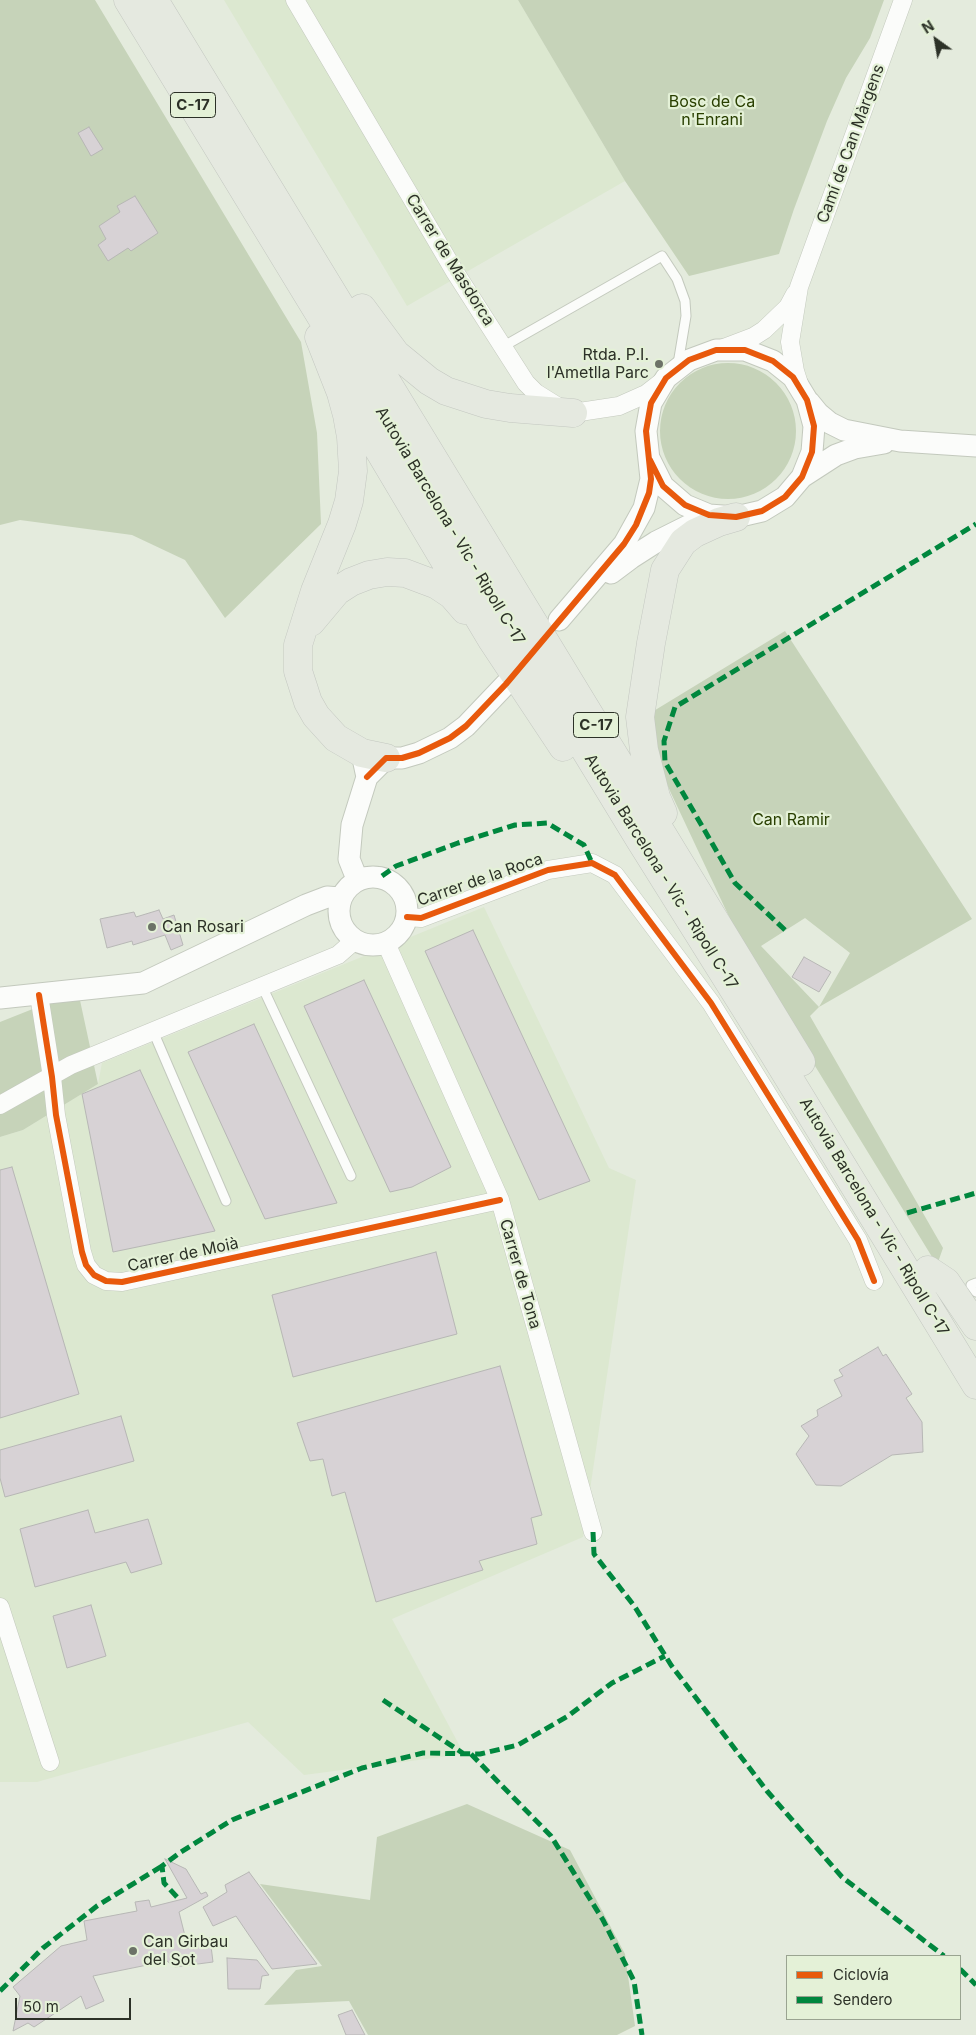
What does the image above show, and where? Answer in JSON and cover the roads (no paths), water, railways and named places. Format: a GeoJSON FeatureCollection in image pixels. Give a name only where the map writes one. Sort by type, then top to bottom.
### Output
{"type":"FeatureCollection","features":[{"type":"Feature","properties":{"kind":"highway","name":"Autovia Barcelona - Vic - Ripoll C-17"},"geometry":{"type":"LineString","coordinates":[[128,0],[635,832],[976,1384]]}},
{"type":"Feature","properties":{"kind":"highway","name":"Autovia Barcelona - Vic - Ripoll C-17"},"geometry":{"type":"LineString","coordinates":[[154,0],[976,1349]]}},
{"type":"Feature","properties":{"kind":"highway"},"geometry":{"type":"LineString","coordinates":[[216,100],[384,340],[414,370],[446,391],[463,398],[510,408],[572,413]]}},
{"type":"Feature","properties":{"kind":"highway"},"geometry":{"type":"LineString","coordinates":[[257,210],[318,336],[341,392],[347,415],[353,454],[349,501],[342,524],[315,591],[298,645],[298,671],[308,702],[316,716],[336,738],[372,763]]}},
{"type":"Feature","properties":{"kind":"highway"},"geometry":{"type":"LineString","coordinates":[[341,392],[370,435],[492,640],[654,882],[710,952]]}},
{"type":"Feature","properties":{"kind":"highway"},"geometry":{"type":"LineString","coordinates":[[699,892],[656,797],[644,750],[640,717],[651,643],[665,570],[683,542],[695,533],[727,517]]}},
{"type":"Feature","properties":{"kind":"highway"},"geometry":{"type":"LineString","coordinates":[[298,645],[314,617],[337,591],[351,582],[370,575],[387,572],[405,573],[437,585],[452,596],[492,640]]}},
{"type":"Feature","properties":{"kind":"highway"},"geometry":{"type":"LineString","coordinates":[[928,1270],[946,1282],[976,1326]]}},
{"type":"Feature","properties":{"kind":"street","name":"Carrer de Masdorca"},"geometry":{"type":"LineString","coordinates":[[295,0],[456,272],[526,383],[536,393],[572,413]]}},
{"type":"Feature","properties":{"kind":"street","name":"Camí de Can Màrgens"},"geometry":{"type":"LineString","coordinates":[[716,350],[746,340],[764,330],[788,307],[799,287],[903,0]]}},
{"type":"Feature","properties":{"kind":"street","name":"Camí de Can Màrgens"},"geometry":{"type":"LineString","coordinates":[[799,287],[790,342],[795,371],[804,395]]}},
{"type":"Feature","properties":{"kind":"street"},"geometry":{"type":"LineString","coordinates":[[572,413],[619,406],[646,394],[689,360],[716,350],[745,350],[773,361],[793,377],[818,413],[830,423],[844,430],[900,441],[976,446]]}},
{"type":"Feature","properties":{"kind":"street"},"geometry":{"type":"LineString","coordinates":[[672,374],[651,403],[646,432],[651,480],[649,493],[636,525],[624,544],[564,614],[631,558],[679,530],[727,517],[762,511],[785,497],[802,477],[836,455],[855,448],[900,441]]}},
{"type":"Feature","properties":{"kind":"street"},"geometry":{"type":"LineString","coordinates":[[802,477],[812,452],[814,426],[804,395]]}},
{"type":"Feature","properties":{"kind":"street"},"geometry":{"type":"LineString","coordinates":[[650,460],[663,486],[685,505],[709,515],[727,517]]}},
{"type":"Feature","properties":{"kind":"street"},"geometry":{"type":"LineString","coordinates":[[357,879],[349,859],[352,825],[372,763],[419,753],[450,738],[466,726],[506,684]]}},
{"type":"Feature","properties":{"kind":"street","name":"Carrer de la Roca"},"geometry":{"type":"LineString","coordinates":[[407,917],[421,918],[548,870],[592,863],[615,875],[711,1003],[858,1240],[874,1281]]}},
{"type":"Feature","properties":{"kind":"street"},"geometry":{"type":"LineString","coordinates":[[382,876],[397,885],[406,901],[407,917],[402,930],[386,943],[369,946],[354,941],[342,929],[337,910],[340,898],[357,879],[382,876]]}},
{"type":"Feature","properties":{"kind":"street"},"geometry":{"type":"LineString","coordinates":[[0,998],[39,996],[143,983],[306,905],[326,897],[340,898]]}},
{"type":"Feature","properties":{"kind":"street"},"geometry":{"type":"LineString","coordinates":[[0,1105],[71,1065],[338,955],[354,941]]}},
{"type":"Feature","properties":{"kind":"street","name":"Carrer de Tona"},"geometry":{"type":"LineString","coordinates":[[386,943],[500,1200],[593,1532]]}},
{"type":"Feature","properties":{"kind":"street","name":"Carrer de Moià"},"geometry":{"type":"LineString","coordinates":[[39,996],[56,1114],[82,1252],[86,1265],[94,1275],[106,1281],[122,1282],[500,1200]]}},
{"type":"Feature","properties":{"kind":"street"},"geometry":{"type":"LineString","coordinates":[[0,1607],[50,1762]]}},
{"type":"Feature","properties":{"kind":"lane"},"geometry":{"type":"LineString","coordinates":[[504,346],[662,256],[676,279],[685,301],[686,316],[672,374]]}},
{"type":"Feature","properties":{"kind":"lane"},"geometry":{"type":"LineString","coordinates":[[262,986],[351,1176]]}},
{"type":"Feature","properties":{"kind":"lane"},"geometry":{"type":"LineString","coordinates":[[153,1031],[226,1202]]}},
{"type":"Feature","properties":{"kind":"lane"},"geometry":{"type":"LineString","coordinates":[[976,1283],[972,1285],[976,1292]]}},
{"type":"Feature","properties":{"kind":"place","name":"Rtda. P.I. l'Ametlla Parc"},"geometry":{"type":"Point","coordinates":[659,364]}},
{"type":"Feature","properties":{"kind":"place","name":"Can Rosari"},"geometry":{"type":"Point","coordinates":[152,927]}},
{"type":"Feature","properties":{"kind":"place","name":"Can Girbau del Sot"},"geometry":{"type":"Point","coordinates":[133,1951]}},
{"type":"Feature","properties":{"kind":"park label","name":"Bosc de Ca n'Enrani"},"geometry":{"type":"Point","coordinates":[712,111]}},
{"type":"Feature","properties":{"kind":"park label","name":"Can Ramir"},"geometry":{"type":"Point","coordinates":[791,820]}}]}
